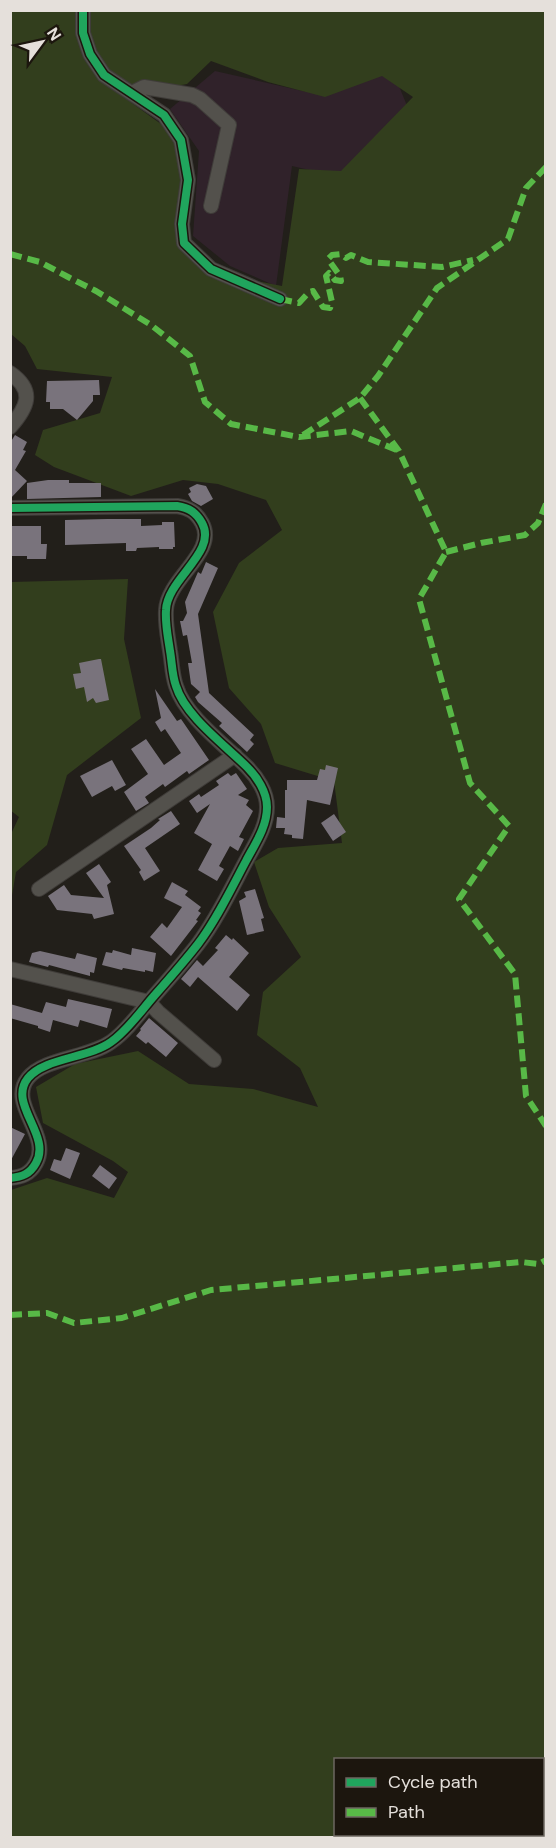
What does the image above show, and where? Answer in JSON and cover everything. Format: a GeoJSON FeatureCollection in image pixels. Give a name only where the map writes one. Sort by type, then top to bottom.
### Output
{"type":"FeatureCollection","features":[{"type":"Feature","properties":{"kind":"street"},"geometry":{"type":"LineString","coordinates":[[83,10],[83,33],[90,54],[105,75],[164,115],[181,140],[188,180],[182,224],[184,243],[211,269],[280,300]]}},
{"type":"Feature","properties":{"kind":"street"},"geometry":{"type":"LineString","coordinates":[[132,93],[144,87],[192,95],[200,99],[229,125],[211,206]]}},
{"type":"Feature","properties":{"kind":"street"},"geometry":{"type":"LineString","coordinates":[[10,374],[17,378],[24,389],[27,400],[23,413],[10,427]]}},
{"type":"Feature","properties":{"kind":"street"},"geometry":{"type":"LineString","coordinates":[[10,508],[177,506],[188,508],[198,516],[205,527],[206,541],[200,553],[170,592],[166,605],[167,630],[176,686],[182,701],[191,713],[254,774],[263,789],[267,806],[263,828],[219,913],[199,943],[149,1002],[112,1042],[100,1049],[44,1067],[30,1076],[23,1086],[22,1096],[39,1141],[40,1157],[33,1170],[22,1177],[10,1178]]}},
{"type":"Feature","properties":{"kind":"street"},"geometry":{"type":"LineString","coordinates":[[39,889],[235,755]]}},
{"type":"Feature","properties":{"kind":"street"},"geometry":{"type":"LineString","coordinates":[[10,969],[149,1002],[214,1060]]}},
{"type":"Feature","properties":{"kind":"shaded area"},"geometry":{"type":"Polygon","coordinates":[[[392,69],[410,113],[345,178],[292,166],[276,286],[230,266],[193,236],[199,151],[170,109],[215,71],[307,92],[392,69]]]}},
{"type":"Feature","properties":{"kind":"green space"},"geometry":{"type":"Polygon","coordinates":[[[11,11],[545,11],[545,1837],[11,1837],[11,1190],[47,1178],[114,1198],[128,1172],[113,1161],[43,1123],[36,1087],[75,1064],[138,1051],[189,1084],[253,1089],[318,1107],[300,1068],[257,1035],[263,992],[301,957],[269,907],[254,862],[278,848],[342,843],[334,781],[275,763],[261,724],[229,688],[213,612],[239,563],[282,530],[266,500],[218,484],[183,480],[131,496],[54,467],[35,455],[43,430],[100,413],[112,377],[37,369],[25,346],[11,334],[11,11]],[[211,61],[187,84],[122,96],[186,142],[189,237],[201,270],[282,286],[299,169],[341,171],[413,97],[382,76],[325,97],[268,82],[211,61]]]}},
{"type":"Feature","properties":{"kind":"green space"},"geometry":{"type":"Polygon","coordinates":[[[128,579],[124,639],[141,718],[67,775],[47,845],[16,872],[11,901],[11,834],[19,817],[10,810],[11,582],[128,579]]]}},
{"type":"Feature","properties":{"kind":"building"},"geometry":{"type":"Polygon","coordinates":[[[99,380],[100,395],[93,395],[93,401],[77,420],[63,409],[50,409],[50,402],[46,402],[47,381],[99,380]]]}},
{"type":"Feature","properties":{"kind":"building"},"geometry":{"type":"Polygon","coordinates":[[[15,435],[27,442],[23,450],[26,451],[15,470],[27,481],[10,499],[10,443],[15,435]]]}},
{"type":"Feature","properties":{"kind":"building"},"geometry":{"type":"Polygon","coordinates":[[[69,480],[69,483],[101,483],[101,497],[27,499],[27,483],[69,480]]]}},
{"type":"Feature","properties":{"kind":"building"},"geometry":{"type":"Polygon","coordinates":[[[197,484],[206,486],[213,499],[201,506],[192,501],[188,494],[191,492],[189,488],[197,484]]]}},
{"type":"Feature","properties":{"kind":"building"},"geometry":{"type":"Polygon","coordinates":[[[141,519],[141,526],[174,522],[175,547],[173,549],[137,548],[136,551],[126,551],[126,543],[65,545],[65,520],[141,519]]]}},
{"type":"Feature","properties":{"kind":"building"},"geometry":{"type":"Polygon","coordinates":[[[10,526],[41,526],[41,544],[47,544],[46,559],[10,556],[10,526]]]}},
{"type":"Feature","properties":{"kind":"building"},"geometry":{"type":"Polygon","coordinates":[[[206,562],[218,568],[198,614],[209,693],[254,735],[250,740],[254,744],[247,752],[219,726],[222,723],[198,702],[195,697],[200,692],[191,684],[188,663],[192,663],[187,635],[183,636],[180,621],[183,621],[187,613],[185,602],[198,572],[201,574],[206,562]]]}},
{"type":"Feature","properties":{"kind":"building"},"geometry":{"type":"Polygon","coordinates":[[[101,659],[109,700],[96,703],[93,698],[87,702],[84,687],[76,689],[73,674],[81,673],[79,663],[101,659]]]}},
{"type":"Feature","properties":{"kind":"building"},"geometry":{"type":"Polygon","coordinates":[[[155,689],[177,721],[181,719],[209,760],[189,774],[187,771],[165,787],[163,784],[145,797],[149,803],[136,811],[124,792],[148,774],[131,749],[146,739],[164,765],[181,753],[165,729],[161,732],[155,722],[161,718],[155,689]]]}},
{"type":"Feature","properties":{"kind":"building"},"geometry":{"type":"Polygon","coordinates":[[[112,760],[126,785],[115,791],[112,786],[92,797],[80,776],[112,760]]]}},
{"type":"Feature","properties":{"kind":"building"},"geometry":{"type":"Polygon","coordinates":[[[326,765],[338,768],[330,805],[307,800],[303,839],[292,838],[292,835],[284,834],[285,828],[276,828],[277,817],[285,818],[287,780],[317,780],[320,769],[325,770],[326,765]]]}},
{"type":"Feature","properties":{"kind":"building"},"geometry":{"type":"Polygon","coordinates":[[[228,773],[231,776],[236,773],[247,789],[238,795],[249,800],[246,805],[253,811],[239,837],[244,839],[238,851],[230,846],[219,866],[224,869],[217,881],[198,870],[212,844],[194,833],[210,804],[197,813],[189,801],[199,794],[201,797],[219,785],[216,781],[228,773]]]}},
{"type":"Feature","properties":{"kind":"building"},"geometry":{"type":"Polygon","coordinates":[[[171,811],[180,824],[145,848],[160,871],[144,881],[139,872],[141,870],[124,846],[171,811]]]}},
{"type":"Feature","properties":{"kind":"building"},"geometry":{"type":"Polygon","coordinates":[[[334,814],[346,832],[333,841],[321,823],[334,814]]]}},
{"type":"Feature","properties":{"kind":"building"},"geometry":{"type":"Polygon","coordinates":[[[99,864],[111,882],[107,885],[114,914],[94,919],[92,914],[57,910],[48,896],[64,885],[71,895],[104,898],[86,873],[99,864]]]}},
{"type":"Feature","properties":{"kind":"building"},"geometry":{"type":"Polygon","coordinates":[[[172,882],[188,891],[185,895],[201,907],[198,911],[201,913],[196,920],[198,921],[171,956],[150,937],[162,923],[167,928],[182,907],[164,898],[172,882]]]}},
{"type":"Feature","properties":{"kind":"building"},"geometry":{"type":"Polygon","coordinates":[[[255,889],[264,918],[261,919],[264,931],[247,935],[239,901],[246,897],[244,892],[255,889]]]}},
{"type":"Feature","properties":{"kind":"building"},"geometry":{"type":"Polygon","coordinates":[[[226,935],[232,940],[233,938],[249,953],[229,977],[250,995],[237,1011],[198,977],[190,987],[181,979],[197,960],[203,966],[218,950],[215,948],[226,935]]]}},
{"type":"Feature","properties":{"kind":"building"},"geometry":{"type":"Polygon","coordinates":[[[132,948],[156,953],[153,972],[123,968],[122,970],[102,965],[106,952],[112,953],[113,950],[131,955],[132,948]]]}},
{"type":"Feature","properties":{"kind":"building"},"geometry":{"type":"Polygon","coordinates":[[[40,951],[75,959],[77,953],[97,958],[94,973],[90,972],[90,976],[29,962],[32,953],[40,951]]]}},
{"type":"Feature","properties":{"kind":"building"},"geometry":{"type":"Polygon","coordinates":[[[68,999],[112,1009],[107,1028],[80,1020],[78,1027],[53,1020],[50,1032],[10,1018],[10,1004],[42,1013],[46,1002],[66,1007],[68,999]]]}},
{"type":"Feature","properties":{"kind":"building"},"geometry":{"type":"Polygon","coordinates":[[[149,1018],[178,1043],[166,1057],[148,1042],[146,1044],[136,1036],[149,1018]]]}},
{"type":"Feature","properties":{"kind":"building"},"geometry":{"type":"Polygon","coordinates":[[[10,1127],[25,1134],[10,1162],[10,1127]]]}},
{"type":"Feature","properties":{"kind":"building"},"geometry":{"type":"Polygon","coordinates":[[[66,1148],[80,1153],[70,1179],[50,1170],[54,1159],[61,1161],[66,1148]]]}},
{"type":"Feature","properties":{"kind":"building"},"geometry":{"type":"Polygon","coordinates":[[[100,1165],[117,1178],[109,1189],[92,1176],[100,1165]]]}},
{"type":"Feature","properties":{"kind":"marked path"},"geometry":{"type":"LineString","coordinates":[[303,435],[360,398],[378,376],[437,288],[508,239],[526,188],[546,167]]}},
{"type":"Feature","properties":{"kind":"marked path"},"geometry":{"type":"LineString","coordinates":[[10,254],[40,262],[96,291],[151,325],[190,356],[205,402],[231,424],[299,437],[351,431],[399,451]]}},
{"type":"Feature","properties":{"kind":"marked path"},"geometry":{"type":"LineString","coordinates":[[280,299],[299,303],[309,292],[313,291],[323,307],[330,308],[332,302],[326,276],[329,273],[335,280],[341,281],[328,259],[332,255],[341,254],[346,258],[351,255],[368,262],[442,267],[473,260]]}},
{"type":"Feature","properties":{"kind":"marked path"},"geometry":{"type":"LineString","coordinates":[[360,398],[399,451],[446,552],[419,599],[470,783],[509,826],[459,899],[515,974],[526,1096],[546,1126]]}},
{"type":"Feature","properties":{"kind":"marked path"},"geometry":{"type":"LineString","coordinates":[[446,552],[525,535],[538,523],[546,504]]}},
{"type":"Feature","properties":{"kind":"marked path"},"geometry":{"type":"LineString","coordinates":[[10,1315],[47,1313],[74,1323],[122,1318],[211,1290],[521,1262],[539,1264],[546,1260]]}},
{"type":"Feature","properties":{"kind":"cycle path"},"geometry":{"type":"LineString","coordinates":[[83,10],[83,33],[90,54],[104,75],[164,115],[181,140],[188,180],[182,224],[184,243],[211,269],[280,299]]}},
{"type":"Feature","properties":{"kind":"cycle path"},"geometry":{"type":"LineString","coordinates":[[10,508],[177,506],[195,513],[202,523],[205,534],[203,544],[198,555],[174,587],[166,610],[175,682],[188,708],[254,775],[267,801],[265,821],[260,835],[224,904],[193,951],[134,1020],[117,1037],[102,1047],[45,1066],[28,1078],[23,1088],[23,1098],[39,1142],[39,1152],[34,1167],[22,1176],[10,1178]]}}]}
